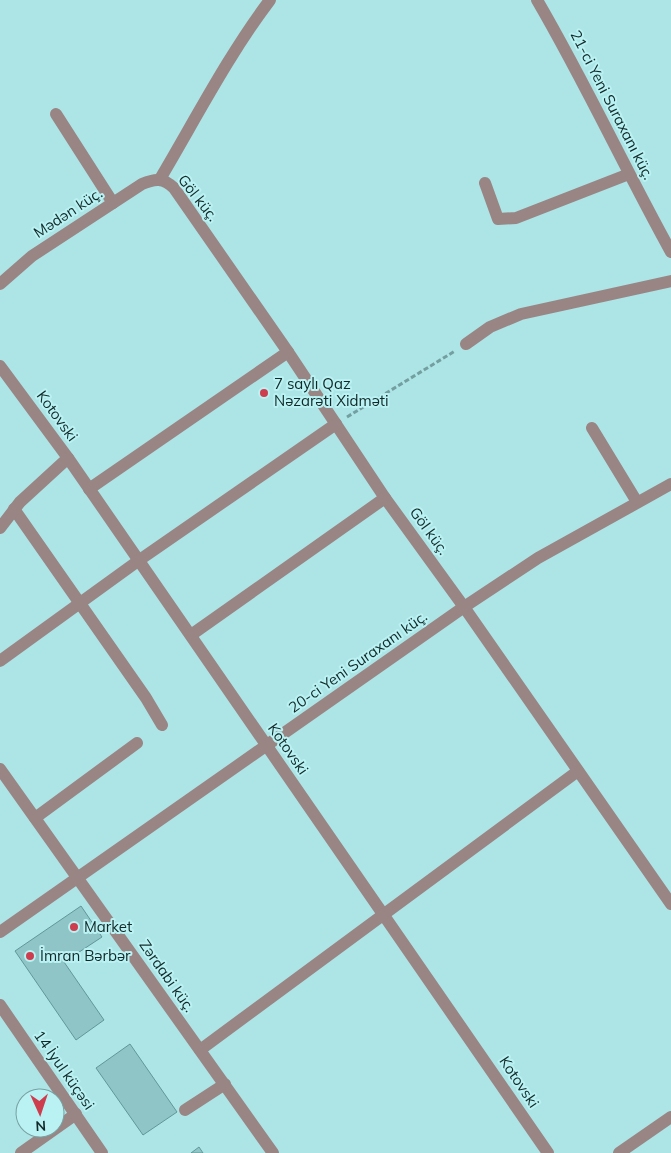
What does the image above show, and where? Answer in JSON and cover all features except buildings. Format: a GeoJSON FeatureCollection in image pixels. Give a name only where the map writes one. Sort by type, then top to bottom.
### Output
{"type":"FeatureCollection","features":[{"type":"Feature","properties":{"kind":"street"},"geometry":{"type":"LineString","coordinates":[[160,179],[219,79],[270,0]]}},
{"type":"Feature","properties":{"kind":"street","name":"21-ci Yeni Suraxanı küç."},"geometry":{"type":"LineString","coordinates":[[537,0],[565,48],[671,252]]}},
{"type":"Feature","properties":{"kind":"street"},"geometry":{"type":"LineString","coordinates":[[56,114],[113,203]]}},
{"type":"Feature","properties":{"kind":"street"},"geometry":{"type":"LineString","coordinates":[[484,183],[498,219],[516,218],[629,174]]}},
{"type":"Feature","properties":{"kind":"street","name":"Mədən küç."},"geometry":{"type":"LineString","coordinates":[[0,284],[32,256],[142,184],[160,179]]}},
{"type":"Feature","properties":{"kind":"street","name":"Göl küç."},"geometry":{"type":"LineString","coordinates":[[160,179],[174,188],[288,352],[386,498],[671,904]]}},
{"type":"Feature","properties":{"kind":"street"},"geometry":{"type":"LineString","coordinates":[[466,344],[490,327],[521,314],[671,281]]}},
{"type":"Feature","properties":{"kind":"street"},"geometry":{"type":"LineString","coordinates":[[89,489],[288,352]]}},
{"type":"Feature","properties":{"kind":"street","name":"Kotovski"},"geometry":{"type":"LineString","coordinates":[[0,366],[68,458],[548,1153]]}},
{"type":"Feature","properties":{"kind":"street"},"geometry":{"type":"LineString","coordinates":[[0,661],[138,561],[336,424]]}},
{"type":"Feature","properties":{"kind":"street"},"geometry":{"type":"LineString","coordinates":[[592,428],[637,502]]}},
{"type":"Feature","properties":{"kind":"street"},"geometry":{"type":"LineString","coordinates":[[0,528],[14,509],[68,458]]}},
{"type":"Feature","properties":{"kind":"street","name":"20-ci Yeni Suraxanı küç."},"geometry":{"type":"LineString","coordinates":[[0,932],[538,558],[637,502],[669,489]]}},
{"type":"Feature","properties":{"kind":"street"},"geometry":{"type":"LineString","coordinates":[[191,635],[386,498]]}},
{"type":"Feature","properties":{"kind":"street"},"geometry":{"type":"LineString","coordinates":[[14,509],[146,698],[162,725]]}},
{"type":"Feature","properties":{"kind":"street"},"geometry":{"type":"LineString","coordinates":[[35,818],[137,743]]}},
{"type":"Feature","properties":{"kind":"street","name":"Zərdabi küç."},"geometry":{"type":"LineString","coordinates":[[0,769],[273,1153]]}},
{"type":"Feature","properties":{"kind":"street"},"geometry":{"type":"LineString","coordinates":[[200,1050],[578,771]]}},
{"type":"Feature","properties":{"kind":"street","name":"14 İyul küçəsi"},"geometry":{"type":"LineString","coordinates":[[0,1005],[102,1153]]}},
{"type":"Feature","properties":{"kind":"street"},"geometry":{"type":"LineString","coordinates":[[185,1110],[224,1084]]}},
{"type":"Feature","properties":{"kind":"street"},"geometry":{"type":"LineString","coordinates":[[21,1153],[76,1114]]}},
{"type":"Feature","properties":{"kind":"street"},"geometry":{"type":"LineString","coordinates":[[619,1153],[671,1118]]}},
{"type":"Feature","properties":{"kind":"path"},"geometry":{"type":"LineString","coordinates":[[336,424],[466,344]]}},
{"type":"Feature","properties":{"kind":"place","name":"7 saylı Qaz Nəzarəti Xidməti"},"geometry":{"type":"Point","coordinates":[264,393]}},
{"type":"Feature","properties":{"kind":"place","name":"Market"},"geometry":{"type":"Point","coordinates":[74,927]}},
{"type":"Feature","properties":{"kind":"place","name":"İmran Bərbər"},"geometry":{"type":"Point","coordinates":[30,956]}}]}
